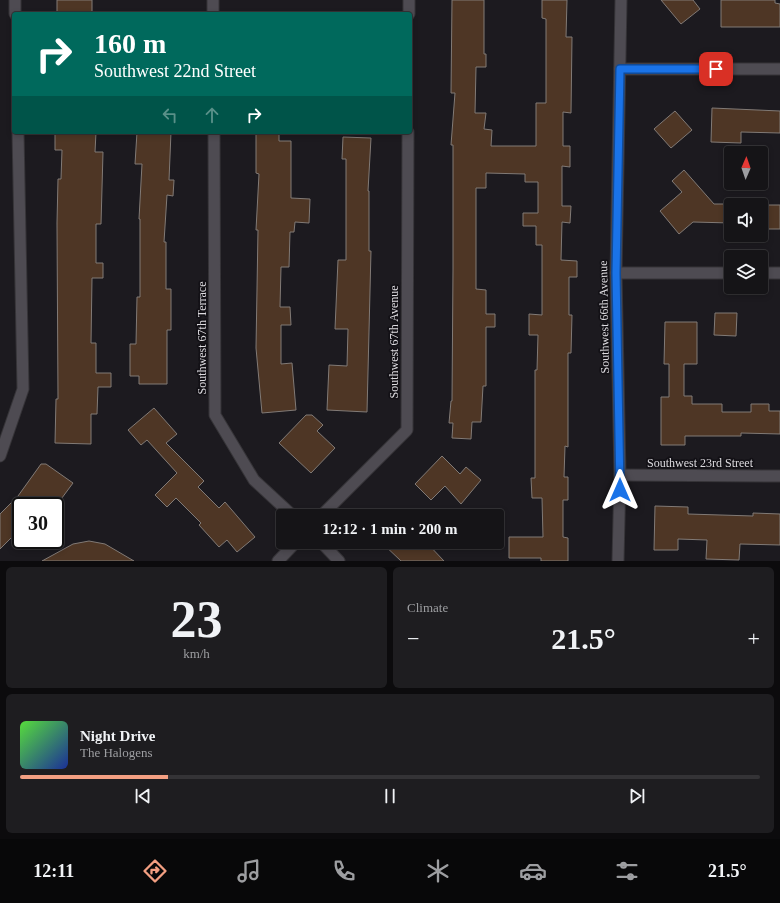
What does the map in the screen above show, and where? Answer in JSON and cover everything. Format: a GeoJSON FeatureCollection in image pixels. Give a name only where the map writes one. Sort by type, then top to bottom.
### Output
{"type":"FeatureCollection","features":[{"type":"Feature","properties":{"kind":"street"},"geometry":{"type":"LineString","coordinates":[[15,0],[15,12]]}},
{"type":"Feature","properties":{"kind":"street"},"geometry":{"type":"LineString","coordinates":[[213,0],[213,12]]}},
{"type":"Feature","properties":{"kind":"street"},"geometry":{"type":"LineString","coordinates":[[409,0],[409,12]]}},
{"type":"Feature","properties":{"kind":"street","name":"Southwest 66th Avenue"},"geometry":{"type":"LineString","coordinates":[[618,561],[620,476],[616,273],[621,0]]}},
{"type":"Feature","properties":{"kind":"street"},"geometry":{"type":"LineString","coordinates":[[620,69],[780,69]]}},
{"type":"Feature","properties":{"kind":"street"},"geometry":{"type":"LineString","coordinates":[[0,456],[23,389],[18,134]]}},
{"type":"Feature","properties":{"kind":"street","name":"Southwest 67th Terrace"},"geometry":{"type":"LineString","coordinates":[[214,134],[215,415],[254,480],[285,509]]}},
{"type":"Feature","properties":{"kind":"street","name":"Southwest 67th Avenue"},"geometry":{"type":"LineString","coordinates":[[328,509],[407,430],[408,134]]}},
{"type":"Feature","properties":{"kind":"street"},"geometry":{"type":"LineString","coordinates":[[616,273],[724,273]]}},
{"type":"Feature","properties":{"kind":"street"},"geometry":{"type":"LineString","coordinates":[[768,273],[780,273]]}},
{"type":"Feature","properties":{"kind":"street","name":"Southwest 23rd Street"},"geometry":{"type":"LineString","coordinates":[[620,476],[780,476]]}},
{"type":"Feature","properties":{"kind":"street"},"geometry":{"type":"LineString","coordinates":[[278,561],[289,549]]}},
{"type":"Feature","properties":{"kind":"street"},"geometry":{"type":"LineString","coordinates":[[327,549],[339,561]]}},
{"type":"Feature","properties":{"kind":"building"},"geometry":{"type":"Polygon","coordinates":[[[57,0],[92,0],[92,12],[57,12],[57,0]]]}},
{"type":"Feature","properties":{"kind":"building"},"geometry":{"type":"Polygon","coordinates":[[[452,0],[484,0],[484,54],[486,54],[486,67],[476,67],[475,113],[486,113],[484,129],[492,130],[491,146],[536,146],[536,103],[546,103],[546,19],[542,18],[542,0],[567,0],[566,37],[572,37],[571,113],[563,112],[563,146],[570,146],[570,167],[562,166],[562,206],[571,206],[570,223],[562,222],[561,260],[577,261],[577,277],[569,277],[569,315],[572,315],[571,353],[568,353],[568,447],[565,446],[564,477],[568,477],[568,500],[563,500],[563,537],[568,538],[568,561],[541,561],[541,558],[509,558],[509,537],[543,537],[542,498],[532,498],[531,478],[535,478],[535,370],[537,370],[538,335],[529,335],[529,314],[542,315],[542,245],[536,245],[536,226],[523,226],[523,213],[538,213],[538,182],[525,182],[525,174],[486,173],[486,188],[476,188],[476,289],[486,290],[486,314],[495,314],[495,327],[486,327],[486,386],[483,386],[481,422],[472,422],[471,439],[452,438],[453,423],[449,423],[452,401],[453,269],[453,145],[451,145],[455,93],[451,93],[452,0]]]}},
{"type":"Feature","properties":{"kind":"building"},"geometry":{"type":"Polygon","coordinates":[[[661,0],[693,0],[700,9],[681,24],[661,0]]]}},
{"type":"Feature","properties":{"kind":"building"},"geometry":{"type":"Polygon","coordinates":[[[721,0],[775,0],[775,3],[780,4],[780,27],[721,27],[721,0]]]}},
{"type":"Feature","properties":{"kind":"building"},"geometry":{"type":"Polygon","coordinates":[[[712,108],[780,111],[780,133],[741,132],[741,143],[711,142],[712,108]]]}},
{"type":"Feature","properties":{"kind":"building"},"geometry":{"type":"Polygon","coordinates":[[[675,111],[692,130],[671,148],[654,129],[675,111]]]}},
{"type":"Feature","properties":{"kind":"building"},"geometry":{"type":"Polygon","coordinates":[[[55,134],[96,134],[95,152],[103,152],[101,224],[96,224],[96,263],[103,263],[103,278],[92,278],[91,343],[96,343],[96,373],[111,373],[111,387],[98,387],[97,414],[91,414],[91,444],[55,443],[56,399],[58,399],[58,179],[61,179],[62,150],[55,150],[55,134]]]}},
{"type":"Feature","properties":{"kind":"building"},"geometry":{"type":"Polygon","coordinates":[[[137,134],[171,134],[169,180],[174,180],[173,196],[167,195],[164,242],[166,242],[166,289],[171,289],[171,330],[167,330],[167,384],[139,384],[139,376],[130,376],[130,344],[136,344],[137,297],[140,297],[139,219],[142,164],[135,164],[137,134]]]}},
{"type":"Feature","properties":{"kind":"building"},"geometry":{"type":"Polygon","coordinates":[[[256,134],[279,134],[279,141],[291,141],[291,198],[310,199],[309,223],[295,222],[294,232],[290,232],[289,267],[281,267],[280,307],[290,307],[291,325],[281,325],[281,364],[292,363],[296,410],[262,413],[256,348],[258,230],[256,230],[259,174],[256,173],[256,134]]]}},
{"type":"Feature","properties":{"kind":"building"},"geometry":{"type":"Polygon","coordinates":[[[343,137],[371,138],[368,191],[369,251],[371,251],[367,412],[327,410],[329,365],[347,366],[348,329],[335,329],[338,260],[346,260],[346,159],[342,159],[343,137]]]}},
{"type":"Feature","properties":{"kind":"building"},"geometry":{"type":"Polygon","coordinates":[[[684,170],[714,204],[724,204],[724,223],[693,222],[679,234],[660,211],[682,192],[672,181],[684,170]]]}},
{"type":"Feature","properties":{"kind":"building"},"geometry":{"type":"Polygon","coordinates":[[[768,205],[780,205],[780,229],[768,229],[768,205]]]}},
{"type":"Feature","properties":{"kind":"building"},"geometry":{"type":"Polygon","coordinates":[[[715,313],[737,313],[736,336],[714,335],[715,313]]]}},
{"type":"Feature","properties":{"kind":"building"},"geometry":{"type":"Polygon","coordinates":[[[665,322],[697,322],[697,364],[684,364],[684,396],[692,396],[692,404],[722,404],[722,412],[751,412],[751,404],[769,404],[769,411],[780,411],[780,434],[741,433],[741,436],[685,436],[685,445],[661,445],[661,397],[669,397],[669,364],[664,364],[665,322]]]}},
{"type":"Feature","properties":{"kind":"building"},"geometry":{"type":"Polygon","coordinates":[[[154,408],[177,434],[166,443],[204,481],[198,487],[219,508],[225,502],[255,537],[237,552],[227,540],[219,547],[199,525],[201,523],[176,498],[167,507],[155,495],[177,473],[147,440],[141,445],[128,430],[154,408]]]}},
{"type":"Feature","properties":{"kind":"building"},"geometry":{"type":"Polygon","coordinates":[[[306,415],[312,415],[323,425],[317,431],[335,448],[311,473],[279,443],[306,415]]]}},
{"type":"Feature","properties":{"kind":"building"},"geometry":{"type":"Polygon","coordinates":[[[442,456],[460,474],[466,467],[481,480],[461,504],[445,486],[431,500],[415,484],[442,456]]]}},
{"type":"Feature","properties":{"kind":"building"},"geometry":{"type":"Polygon","coordinates":[[[41,464],[46,464],[73,483],[63,497],[17,497],[41,464]]]}},
{"type":"Feature","properties":{"kind":"building"},"geometry":{"type":"Polygon","coordinates":[[[12,502],[12,537],[0,549],[0,514],[12,502]]]}},
{"type":"Feature","properties":{"kind":"building"},"geometry":{"type":"Polygon","coordinates":[[[655,506],[688,507],[688,514],[753,516],[753,513],[780,514],[780,545],[740,544],[739,560],[706,559],[707,540],[678,539],[678,550],[654,550],[655,506]]]}},
{"type":"Feature","properties":{"kind":"building"},"geometry":{"type":"Polygon","coordinates":[[[89,541],[105,544],[134,561],[42,561],[73,544],[89,541]]]}},
{"type":"Feature","properties":{"kind":"building"},"geometry":{"type":"Polygon","coordinates":[[[388,549],[433,549],[444,561],[401,561],[388,549]]]}},
{"type":"Feature","properties":{"kind":"route"},"geometry":{"type":"LineString","coordinates":[[620,490],[616,273],[620,69],[716,69]]}}]}
